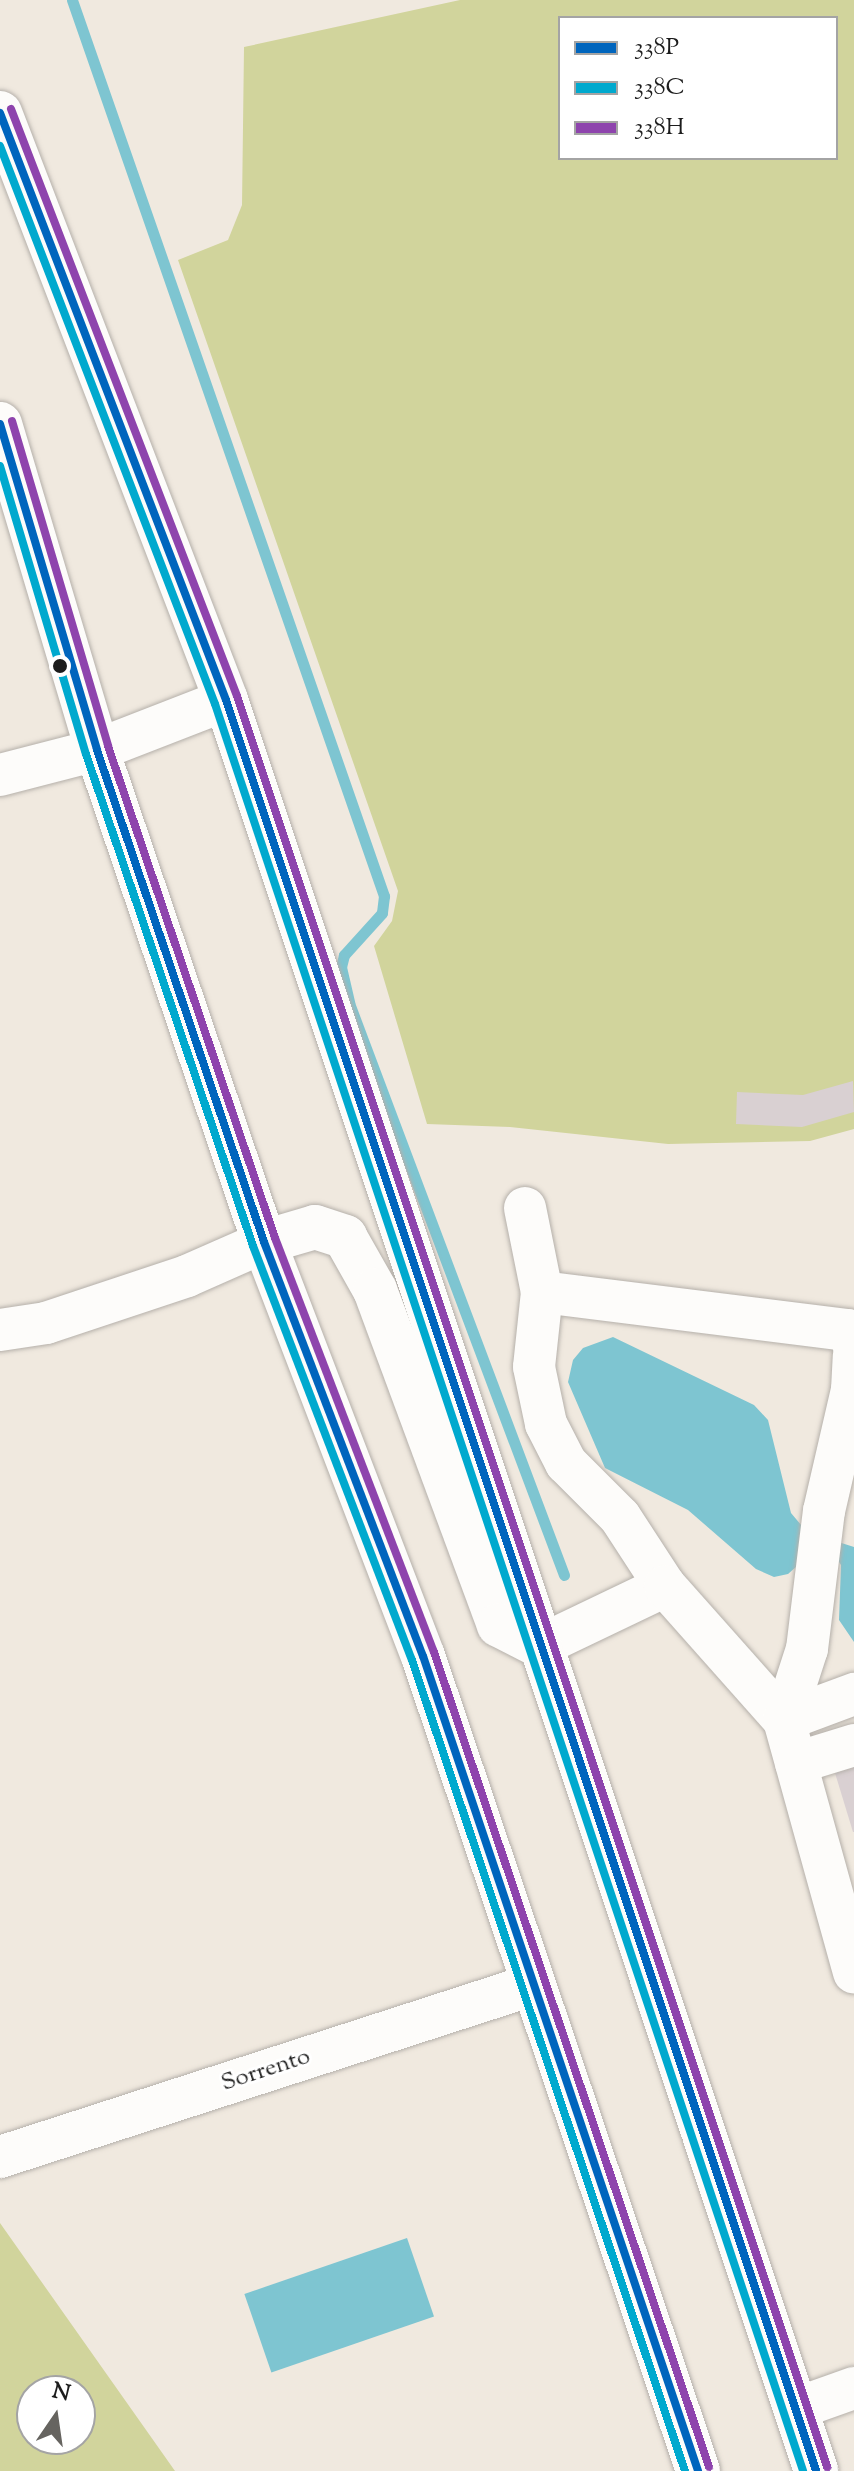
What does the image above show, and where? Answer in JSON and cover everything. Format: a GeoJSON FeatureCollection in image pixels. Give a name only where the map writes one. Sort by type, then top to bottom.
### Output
{"type":"FeatureCollection","features":[{"type":"Feature","properties":{"kind":"main road"},"geometry":{"type":"LineString","coordinates":[[0,113],[226,700],[816,2471]]}},
{"type":"Feature","properties":{"kind":"main road"},"geometry":{"type":"LineString","coordinates":[[0,424],[80,756],[423,1656],[698,2471]]}},
{"type":"Feature","properties":{"kind":"main road"},"geometry":{"type":"LineString","coordinates":[[264,1242],[315,1227],[345,1237],[375,1290],[499,1625],[540,1646]]}},
{"type":"Feature","properties":{"kind":"street"},"geometry":{"type":"LineString","coordinates":[[0,775],[80,756],[226,700]]}},
{"type":"Feature","properties":{"kind":"street"},"geometry":{"type":"LineString","coordinates":[[525,1208],[542,1292],[534,1367],[546,1424],[566,1463],[620,1517],[665,1586],[784,1720],[854,1972]]}},
{"type":"Feature","properties":{"kind":"street"},"geometry":{"type":"LineString","coordinates":[[0,1330],[46,1323],[187,1276],[264,1242]]}},
{"type":"Feature","properties":{"kind":"street"},"geometry":{"type":"LineString","coordinates":[[542,1292],[848,1330],[854,1346]]}},
{"type":"Feature","properties":{"kind":"street"},"geometry":{"type":"LineString","coordinates":[[784,1720],[807,1649],[819,1579],[824,1511],[852,1390],[854,1356]]}},
{"type":"Feature","properties":{"kind":"street"},"geometry":{"type":"LineString","coordinates":[[540,1646],[665,1586]]}},
{"type":"Feature","properties":{"kind":"street"},"geometry":{"type":"LineString","coordinates":[[784,1720],[854,1694]]}},
{"type":"Feature","properties":{"kind":"street"},"geometry":{"type":"LineString","coordinates":[[796,1763],[854,1745]]}},
{"type":"Feature","properties":{"kind":"street","name":"Sorrento"},"geometry":{"type":"LineString","coordinates":[[0,2157],[532,1985]]}},
{"type":"Feature","properties":{"kind":"street"},"geometry":{"type":"LineString","coordinates":[[795,2409],[854,2388]]}},
{"type":"Feature","properties":{"kind":"green space"},"geometry":{"type":"Polygon","coordinates":[[[460,0],[854,0],[854,1129],[810,1141],[668,1144],[510,1127],[427,1124],[374,946],[392,921],[398,891],[178,260],[228,240],[242,205],[244,47],[460,0]]]}},
{"type":"Feature","properties":{"kind":"green space"},"geometry":{"type":"Polygon","coordinates":[[[0,2223],[175,2471],[0,2471],[0,2223]]]}},
{"type":"Feature","properties":{"kind":"water"},"geometry":{"type":"Polygon","coordinates":[[[613,1337],[754,1405],[768,1420],[791,1513],[807,1532],[854,1547],[854,1642],[839,1620],[841,1565],[836,1557],[812,1553],[788,1574],[774,1577],[756,1569],[688,1510],[605,1468],[568,1382],[573,1360],[583,1348],[613,1337]]]}},
{"type":"Feature","properties":{"kind":"water"},"geometry":{"type":"Polygon","coordinates":[[[407,2238],[434,2316],[271,2372],[244,2294],[407,2238]]]}},
{"type":"Feature","properties":{"kind":"building"},"geometry":{"type":"Polygon","coordinates":[[[853,1081],[854,1112],[802,1127],[736,1124],[737,1092],[803,1095],[853,1081]]]}},
{"type":"Feature","properties":{"kind":"building"},"geometry":{"type":"Polygon","coordinates":[[[854,1767],[854,1832],[853,1832],[835,1773],[854,1767]]]}},
{"type":"Feature","properties":{"kind":"waterway"},"geometry":{"type":"LineString","coordinates":[[72,0],[384,896],[382,913],[344,955],[341,967],[349,1003],[564,1575]]}},
{"type":"Feature","properties":{"kind":"transit line","name":"338H"},"geometry":{"type":"LineString","coordinates":[[11,109],[237,696],[827,2467]]}},
{"type":"Feature","properties":{"kind":"transit line","name":"338P"},"geometry":{"type":"LineString","coordinates":[[0,113],[226,700],[816,2471]]}},
{"type":"Feature","properties":{"kind":"transit line","name":"338C"},"geometry":{"type":"LineString","coordinates":[[0,146],[215,704],[803,2471]]}},
{"type":"Feature","properties":{"kind":"transit line","name":"338H"},"geometry":{"type":"LineString","coordinates":[[12,421],[108,746],[275,1238],[434,1652],[709,2467]]}},
{"type":"Feature","properties":{"kind":"transit line","name":"338P"},"geometry":{"type":"LineString","coordinates":[[0,424],[97,750],[264,1242],[423,1656],[698,2471]]}},
{"type":"Feature","properties":{"kind":"transit line","name":"338C"},"geometry":{"type":"LineString","coordinates":[[0,466],[86,754],[253,1246],[412,1660],[685,2471]]}}]}
